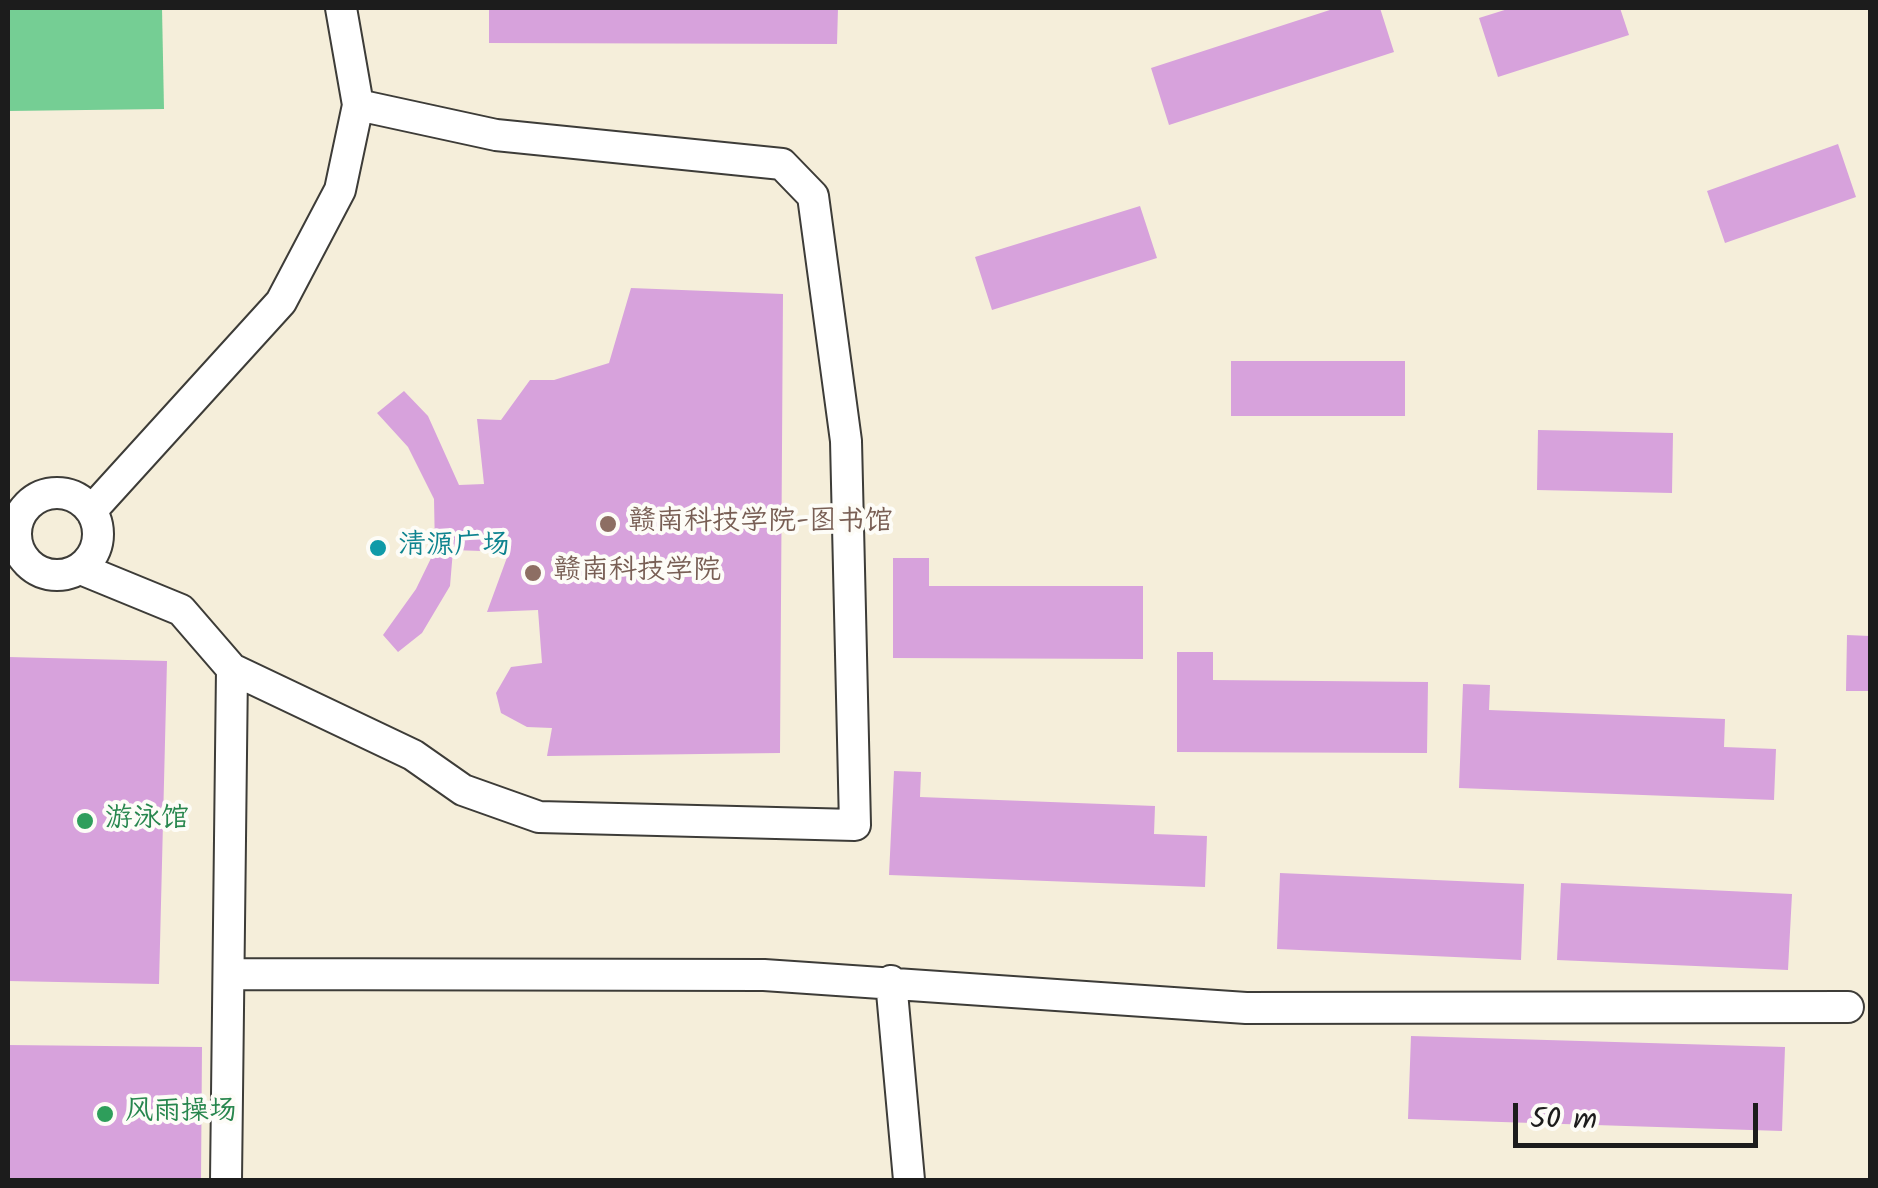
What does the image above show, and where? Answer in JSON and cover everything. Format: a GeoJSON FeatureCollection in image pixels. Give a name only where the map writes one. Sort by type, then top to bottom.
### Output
{"type":"FeatureCollection","features":[{"type":"Feature","properties":{"kind":"street"},"geometry":{"type":"LineString","coordinates":[[92,510],[158,432],[281,302],[340,190],[358,105],[341,8]]}},
{"type":"Feature","properties":{"kind":"street"},"geometry":{"type":"LineString","coordinates":[[81,569],[181,610],[232,669],[413,755],[463,790],[539,817],[855,825],[846,440],[813,196],[782,164],[496,135],[358,105]]}},
{"type":"Feature","properties":{"kind":"street"},"geometry":{"type":"LineString","coordinates":[[69,494],[92,510],[97,522],[97,548],[81,569],[58,576],[36,570],[12,541],[21,514],[42,496],[69,494]]}},
{"type":"Feature","properties":{"kind":"street"},"geometry":{"type":"LineString","coordinates":[[226,1180],[232,669]]}},
{"type":"Feature","properties":{"kind":"street"},"geometry":{"type":"LineString","coordinates":[[229,974],[744,975],[890,981],[1246,1008],[1848,1007]]}},
{"type":"Feature","properties":{"kind":"street"},"geometry":{"type":"LineString","coordinates":[[890,981],[909,1180]]}},
{"type":"Feature","properties":{"kind":"green space"},"geometry":{"type":"Polygon","coordinates":[[[8,8],[162,8],[164,109],[8,111],[8,8]]]}},
{"type":"Feature","properties":{"kind":"building"},"geometry":{"type":"Polygon","coordinates":[[[489,8],[838,8],[837,44],[489,43],[489,8]]]}},
{"type":"Feature","properties":{"kind":"building"},"geometry":{"type":"Polygon","coordinates":[[[1336,8],[1380,8],[1394,52],[1169,125],[1151,68],[1336,8]]]}},
{"type":"Feature","properties":{"kind":"building"},"geometry":{"type":"Polygon","coordinates":[[[1511,8],[1620,8],[1629,35],[1498,77],[1479,18],[1511,8]]]}},
{"type":"Feature","properties":{"kind":"building"},"geometry":{"type":"Polygon","coordinates":[[[1838,144],[1856,197],[1725,243],[1707,191],[1838,144]]]}},
{"type":"Feature","properties":{"kind":"building"},"geometry":{"type":"Polygon","coordinates":[[[1140,206],[1157,258],[992,310],[975,257],[1140,206]]]}},
{"type":"Feature","properties":{"kind":"building","name":"赣南科技学院-图书馆"},"geometry":{"type":"Polygon","coordinates":[[[631,288],[783,294],[780,753],[547,756],[552,728],[527,727],[501,713],[496,693],[511,667],[542,663],[538,610],[487,612],[509,552],[453,550],[450,586],[422,633],[398,652],[383,635],[416,589],[435,550],[434,499],[408,447],[377,413],[404,391],[428,416],[459,485],[484,484],[477,419],[501,420],[530,380],[554,380],[609,363],[631,288]]]}},
{"type":"Feature","properties":{"kind":"building"},"geometry":{"type":"Polygon","coordinates":[[[1231,361],[1405,361],[1405,416],[1231,416],[1231,361]]]}},
{"type":"Feature","properties":{"kind":"building"},"geometry":{"type":"Polygon","coordinates":[[[1538,430],[1673,433],[1672,493],[1537,490],[1538,430]]]}},
{"type":"Feature","properties":{"kind":"building"},"geometry":{"type":"Polygon","coordinates":[[[893,558],[929,558],[929,586],[1143,586],[1143,659],[893,658],[893,558]]]}},
{"type":"Feature","properties":{"kind":"building"},"geometry":{"type":"Polygon","coordinates":[[[1847,635],[1870,636],[1870,691],[1846,691],[1847,635]]]}},
{"type":"Feature","properties":{"kind":"building"},"geometry":{"type":"Polygon","coordinates":[[[1177,652],[1213,652],[1213,680],[1428,682],[1427,753],[1177,752],[1177,652]]]}},
{"type":"Feature","properties":{"kind":"building","name":"游泳馆"},"geometry":{"type":"Polygon","coordinates":[[[8,657],[167,661],[159,984],[8,981],[8,657]]]}},
{"type":"Feature","properties":{"kind":"building"},"geometry":{"type":"Polygon","coordinates":[[[1463,684],[1490,685],[1489,710],[1725,719],[1724,747],[1776,749],[1774,800],[1459,788],[1463,684]]]}},
{"type":"Feature","properties":{"kind":"building"},"geometry":{"type":"Polygon","coordinates":[[[894,771],[921,772],[920,797],[1155,806],[1154,834],[1207,836],[1205,887],[889,875],[894,771]]]}},
{"type":"Feature","properties":{"kind":"building"},"geometry":{"type":"Polygon","coordinates":[[[1280,873],[1524,884],[1521,960],[1277,949],[1280,873]]]}},
{"type":"Feature","properties":{"kind":"building"},"geometry":{"type":"Polygon","coordinates":[[[1561,883],[1792,894],[1788,970],[1557,960],[1561,883]]]}},
{"type":"Feature","properties":{"kind":"building"},"geometry":{"type":"Polygon","coordinates":[[[1411,1036],[1785,1047],[1782,1131],[1408,1119],[1411,1036]]]}},
{"type":"Feature","properties":{"kind":"building","name":"风雨操场"},"geometry":{"type":"Polygon","coordinates":[[[8,1045],[202,1047],[201,1180],[8,1180],[8,1045]]]}},
{"type":"Feature","properties":{"kind":"place","name":"赣南科技学院-图书馆"},"geometry":{"type":"Point","coordinates":[608,524]}},
{"type":"Feature","properties":{"kind":"place","name":"清源广场"},"geometry":{"type":"Point","coordinates":[378,548]}},
{"type":"Feature","properties":{"kind":"place","name":"赣南科技学院"},"geometry":{"type":"Point","coordinates":[533,573]}},
{"type":"Feature","properties":{"kind":"place","name":"游泳馆"},"geometry":{"type":"Point","coordinates":[85,821]}},
{"type":"Feature","properties":{"kind":"place","name":"风雨操场"},"geometry":{"type":"Point","coordinates":[105,1114]}}]}
